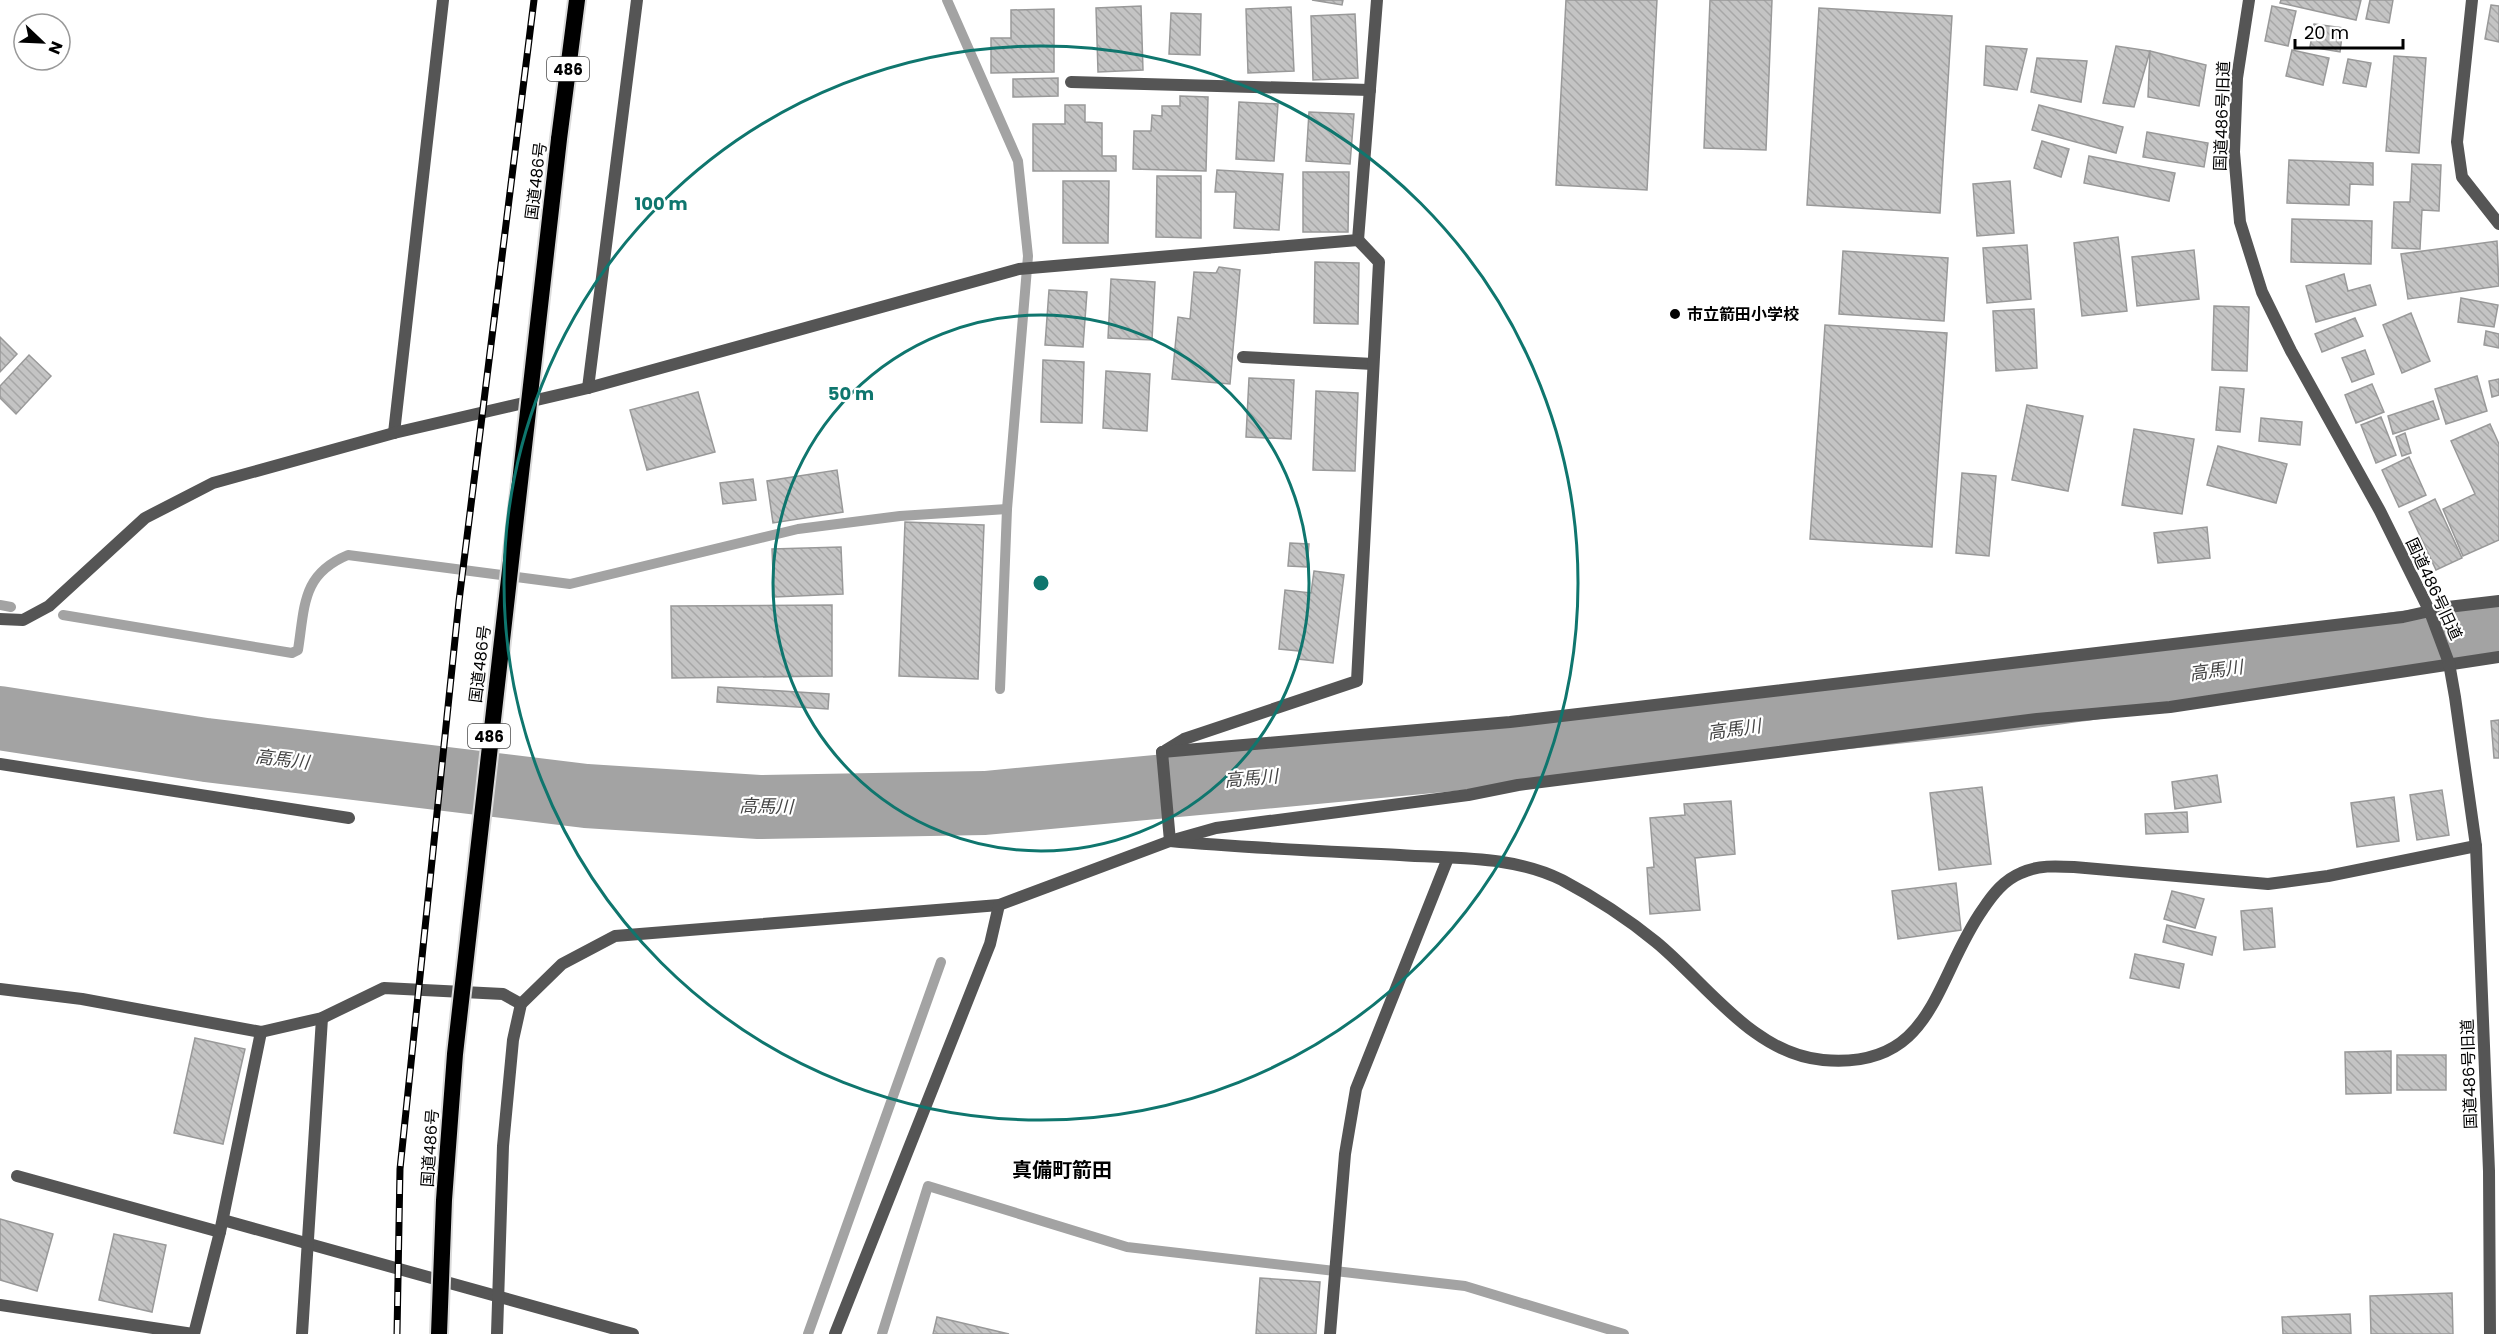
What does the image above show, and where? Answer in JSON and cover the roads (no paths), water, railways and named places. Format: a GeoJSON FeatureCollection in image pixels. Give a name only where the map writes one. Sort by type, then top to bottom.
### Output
{"type":"FeatureCollection","features":[{"type":"Feature","properties":{"kind":"highway","name":"国道486号"},"geometry":{"type":"LineString","coordinates":[[439,1334],[444,1200],[454,1054],[577,0]]}},
{"type":"Feature","properties":{"kind":"street"},"geometry":{"type":"LineString","coordinates":[[394,433],[443,0]]}},
{"type":"Feature","properties":{"kind":"street"},"geometry":{"type":"LineString","coordinates":[[588,388],[638,0]]}},
{"type":"Feature","properties":{"kind":"street"},"geometry":{"type":"LineString","coordinates":[[1162,752],[1184,739],[1357,681],[1379,262],[1358,240],[1377,0]]}},
{"type":"Feature","properties":{"kind":"street","name":"国道486号旧道"},"geometry":{"type":"LineString","coordinates":[[2248,0],[2237,78],[2234,152],[2240,222],[2262,292],[2291,351],[2380,512],[2432,616],[2449,663],[2476,846],[2489,1171],[2490,1334]]}},
{"type":"Feature","properties":{"kind":"street"},"geometry":{"type":"LineString","coordinates":[[2472,0],[2457,142],[2462,177],[2499,224]]}},
{"type":"Feature","properties":{"kind":"street"},"geometry":{"type":"LineString","coordinates":[[1071,81],[1370,90]]}},
{"type":"Feature","properties":{"kind":"street"},"geometry":{"type":"LineString","coordinates":[[0,619],[23,620],[49,606],[145,518],[213,483],[394,433],[588,388],[1019,269],[1358,240]]}},
{"type":"Feature","properties":{"kind":"street"},"geometry":{"type":"LineString","coordinates":[[1243,357],[1373,364]]}},
{"type":"Feature","properties":{"kind":"street"},"geometry":{"type":"LineString","coordinates":[[1162,752],[1510,722],[2432,616],[2499,601]]}},
{"type":"Feature","properties":{"kind":"street"},"geometry":{"type":"LineString","coordinates":[[497,1334],[504,1134],[513,1040],[521,1004],[562,964],[615,936],[999,905],[1170,841],[1216,828],[1468,795],[1518,785],[2037,719],[2170,707],[2499,657]]}},
{"type":"Feature","properties":{"kind":"street"},"geometry":{"type":"LineString","coordinates":[[1162,752],[1166,822],[1170,841]]}},
{"type":"Feature","properties":{"kind":"street"},"geometry":{"type":"LineString","coordinates":[[0,764],[349,818]]}},
{"type":"Feature","properties":{"kind":"street"},"geometry":{"type":"LineString","coordinates":[[1170,841],[1500,860],[1560,879],[1655,941],[1743,1023],[1781,1049],[1821,1060],[1860,1059],[1898,1046],[1924,1021],[1976,919],[1997,889],[2020,873],[2047,866],[2074,867],[2268,884],[2328,876],[2476,846]]}},
{"type":"Feature","properties":{"kind":"street"},"geometry":{"type":"LineString","coordinates":[[1330,1334],[1345,1154],[1356,1089],[1448,858]]}},
{"type":"Feature","properties":{"kind":"street"},"geometry":{"type":"LineString","coordinates":[[835,1334],[990,944],[999,905]]}},
{"type":"Feature","properties":{"kind":"street"},"geometry":{"type":"LineString","coordinates":[[0,989],[82,999],[261,1032],[322,1018],[384,988],[504,994],[521,1004]]}},
{"type":"Feature","properties":{"kind":"street"},"geometry":{"type":"LineString","coordinates":[[302,1334],[306,1242],[322,1018]]}},
{"type":"Feature","properties":{"kind":"street"},"geometry":{"type":"LineString","coordinates":[[0,1305],[193,1334],[221,1226],[261,1032]]}},
{"type":"Feature","properties":{"kind":"street"},"geometry":{"type":"LineString","coordinates":[[17,1176],[221,1226],[306,1242],[633,1334]]}},
{"type":"Feature","properties":{"kind":"waterway"},"geometry":{"type":"LineString","coordinates":[[947,0],[1018,161],[1028,256],[1007,509],[1000,689]]}},
{"type":"Feature","properties":{"kind":"waterway"},"geometry":{"type":"LineString","coordinates":[[63,615],[292,653],[298,650],[305,605],[314,582],[333,563],[348,555],[570,584],[798,529],[900,516],[1007,509]]}},
{"type":"Feature","properties":{"kind":"waterway"},"geometry":{"type":"LineString","coordinates":[[0,605],[11,607]]}},
{"type":"Feature","properties":{"kind":"waterway","name":"高馬川"},"geometry":{"type":"LineString","coordinates":[[0,718],[206,750],[586,796],[759,807],[985,803],[1667,739],[1752,727],[2009,699],[2499,630]]}},
{"type":"Feature","properties":{"kind":"waterway","name":"高馬川"},"geometry":{"type":"LineString","coordinates":[[981,819],[987,789]]}},
{"type":"Feature","properties":{"kind":"waterway"},"geometry":{"type":"LineString","coordinates":[[808,1334],[941,962]]}},
{"type":"Feature","properties":{"kind":"waterway"},"geometry":{"type":"LineString","coordinates":[[882,1334],[928,1186],[1127,1247],[1465,1286],[1624,1334]]}},
{"type":"Feature","properties":{"kind":"railway"},"geometry":{"type":"LineString","coordinates":[[397,1334],[400,1169],[459,601],[534,0]]}},
{"type":"Feature","properties":{"kind":"place","name":"市立箭田小学校"},"geometry":{"type":"Point","coordinates":[1675,314]}},
{"type":"Feature","properties":{"kind":"district","name":"真備町箭田"},"geometry":{"type":"Point","coordinates":[1062,1170]}}]}
